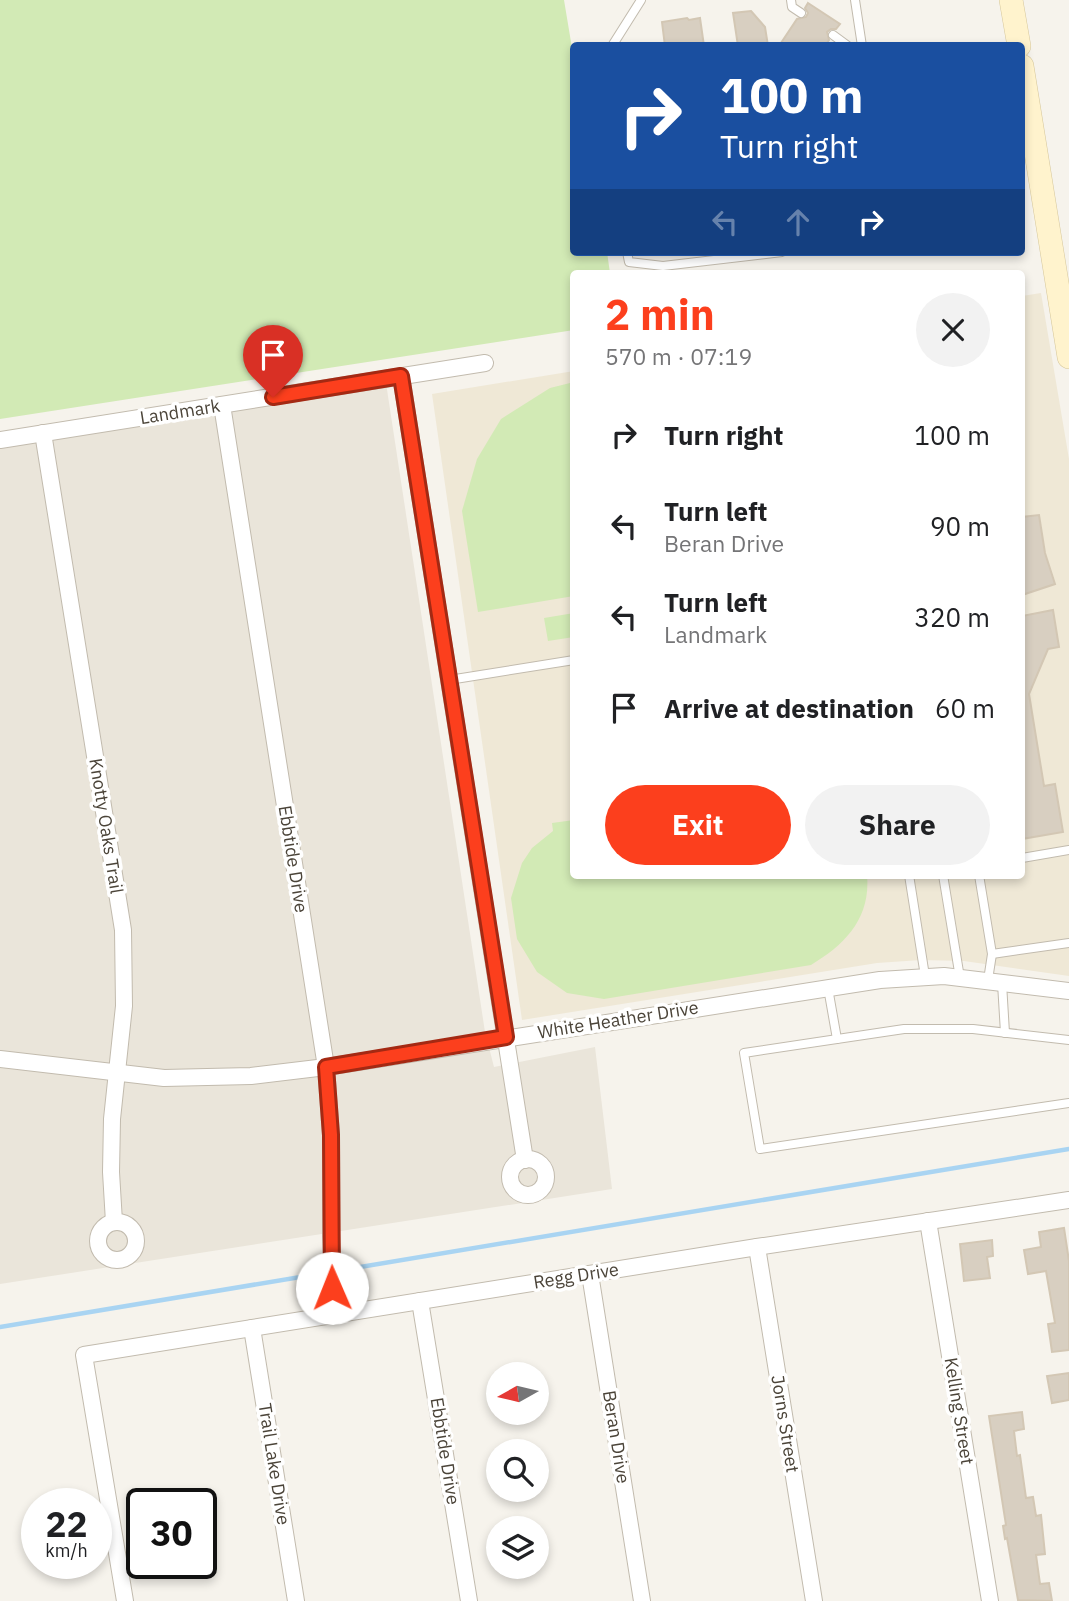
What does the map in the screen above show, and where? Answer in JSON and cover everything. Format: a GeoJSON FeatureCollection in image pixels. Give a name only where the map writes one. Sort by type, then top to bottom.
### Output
{"type":"FeatureCollection","features":[{"type":"Feature","properties":{"kind":"main road"},"geometry":{"type":"LineString","coordinates":[[1011,0],[1017,42]]}},
{"type":"Feature","properties":{"kind":"main road"},"geometry":{"type":"LineString","coordinates":[[1025,90],[1036,178],[1063,269],[1069,357]]}},
{"type":"Feature","properties":{"kind":"street","name":"Landmark"},"geometry":{"type":"LineString","coordinates":[[0,440],[485,363]]}},
{"type":"Feature","properties":{"kind":"street"},"geometry":{"type":"LineString","coordinates":[[401,376],[526,1160]]}},
{"type":"Feature","properties":{"kind":"street","name":"Ebbtide Drive"},"geometry":{"type":"LineString","coordinates":[[222,405],[326,1067],[331,1135],[332,1288],[335,1315]]}},
{"type":"Feature","properties":{"kind":"street","name":"Knotty Oaks Trail"},"geometry":{"type":"LineString","coordinates":[[43,433],[123,930],[124,1006],[116,1073],[111,1172],[114,1222]]}},
{"type":"Feature","properties":{"kind":"street","name":"White Heather Drive"},"geometry":{"type":"LineString","coordinates":[[0,1059],[164,1078],[251,1076],[326,1067],[828,988],[925,976],[995,981],[1069,991]]}},
{"type":"Feature","properties":{"kind":"street","name":"Regg Drive"},"geometry":{"type":"LineString","coordinates":[[125,1601],[84,1355],[1069,1200]]}},
{"type":"Feature","properties":{"kind":"street","name":"Kelling Street"},"geometry":{"type":"LineString","coordinates":[[929,1221],[990,1601]]}},
{"type":"Feature","properties":{"kind":"street","name":"Jorns Street"},"geometry":{"type":"LineString","coordinates":[[757,1247],[814,1601]]}},
{"type":"Feature","properties":{"kind":"street","name":"Beran Drive"},"geometry":{"type":"LineString","coordinates":[[590,1274],[642,1601]]}},
{"type":"Feature","properties":{"kind":"street","name":"Ebbtide Drive"},"geometry":{"type":"LineString","coordinates":[[420,1301],[469,1601]]}},
{"type":"Feature","properties":{"kind":"street","name":"Trail Lake Drive"},"geometry":{"type":"LineString","coordinates":[[252,1328],[296,1601]]}},
{"type":"Feature","properties":{"kind":"lane"},"geometry":{"type":"LineString","coordinates":[[615,42],[641,0]]}},
{"type":"Feature","properties":{"kind":"lane"},"geometry":{"type":"LineString","coordinates":[[791,0],[792,7],[801,13]]}},
{"type":"Feature","properties":{"kind":"lane"},"geometry":{"type":"LineString","coordinates":[[855,0],[861,42]]}},
{"type":"Feature","properties":{"kind":"lane"},"geometry":{"type":"LineString","coordinates":[[833,35],[843,42]]}},
{"type":"Feature","properties":{"kind":"lane"},"geometry":{"type":"LineString","coordinates":[[628,256],[629,262],[663,266],[748,256]]}},
{"type":"Feature","properties":{"kind":"lane"},"geometry":{"type":"LineString","coordinates":[[449,680],[570,661]]}},
{"type":"Feature","properties":{"kind":"lane"},"geometry":{"type":"LineString","coordinates":[[1025,857],[1069,850]]}},
{"type":"Feature","properties":{"kind":"lane"},"geometry":{"type":"LineString","coordinates":[[910,879],[925,976]]}},
{"type":"Feature","properties":{"kind":"lane"},"geometry":{"type":"LineString","coordinates":[[944,879],[960,978]]}},
{"type":"Feature","properties":{"kind":"lane"},"geometry":{"type":"LineString","coordinates":[[980,879],[1005,1033]]}},
{"type":"Feature","properties":{"kind":"lane"},"geometry":{"type":"LineString","coordinates":[[992,954],[1069,943]]}},
{"type":"Feature","properties":{"kind":"lane"},"geometry":{"type":"LineString","coordinates":[[828,988],[837,1038]]}},
{"type":"Feature","properties":{"kind":"lane"},"geometry":{"type":"LineString","coordinates":[[1069,1040],[973,1029],[904,1029],[744,1053],[760,1149],[1069,1103]]}},
{"type":"Feature","properties":{"kind":"shaded area"},"geometry":{"type":"Polygon","coordinates":[[[1041,293],[1069,459],[1069,976],[964,961],[877,963],[522,1020],[432,394],[570,372],[570,879],[1025,879],[1025,296],[1041,293]]]}},
{"type":"Feature","properties":{"kind":"shaded area"},"geometry":{"type":"Polygon","coordinates":[[[386,383],[485,1032],[494,1067],[595,1047],[612,1189],[0,1284],[0,445],[386,383]]]}},
{"type":"Feature","properties":{"kind":"green space"},"geometry":{"type":"Polygon","coordinates":[[[0,0],[564,0],[571,42],[570,256],[608,256],[610,270],[570,270],[570,331],[0,419],[0,0]]]}},
{"type":"Feature","properties":{"kind":"green space"},"geometry":{"type":"Polygon","coordinates":[[[570,383],[570,597],[478,612],[462,511],[477,459],[501,419],[550,388],[570,383]]]}},
{"type":"Feature","properties":{"kind":"green space"},"geometry":{"type":"Polygon","coordinates":[[[570,614],[570,638],[548,641],[544,618],[570,614]]]}},
{"type":"Feature","properties":{"kind":"green space"},"geometry":{"type":"Polygon","coordinates":[[[570,821],[570,879],[867,879],[865,904],[860,917],[845,939],[811,965],[604,999],[567,993],[537,972],[517,939],[511,898],[522,863],[532,848],[553,831],[552,823],[570,821]]]}},
{"type":"Feature","properties":{"kind":"building"},"geometry":{"type":"Polygon","coordinates":[[[808,3],[840,24],[836,29],[827,32],[828,42],[782,42],[797,19],[806,17],[808,13],[805,8],[808,3]]]}},
{"type":"Feature","properties":{"kind":"building"},"geometry":{"type":"Polygon","coordinates":[[[751,11],[765,27],[767,42],[737,42],[733,13],[751,11]]]}},
{"type":"Feature","properties":{"kind":"building"},"geometry":{"type":"Polygon","coordinates":[[[700,18],[703,42],[664,42],[662,22],[700,18]]]}},
{"type":"Feature","properties":{"kind":"building"},"geometry":{"type":"Polygon","coordinates":[[[1039,515],[1045,553],[1055,584],[1025,594],[1025,517],[1039,515]]]}},
{"type":"Feature","properties":{"kind":"building"},"geometry":{"type":"Polygon","coordinates":[[[1053,610],[1059,647],[1048,649],[1029,694],[1044,786],[1055,784],[1063,832],[1025,838],[1025,615],[1053,610]]]}},
{"type":"Feature","properties":{"kind":"building"},"geometry":{"type":"Polygon","coordinates":[[[1064,1228],[1069,1261],[1069,1350],[1052,1352],[1048,1324],[1055,1323],[1046,1271],[1028,1274],[1024,1250],[1041,1247],[1039,1232],[1064,1228]]]}},
{"type":"Feature","properties":{"kind":"building"},"geometry":{"type":"Polygon","coordinates":[[[992,1240],[993,1256],[987,1257],[990,1278],[964,1281],[960,1244],[992,1240]]]}},
{"type":"Feature","properties":{"kind":"building"},"geometry":{"type":"Polygon","coordinates":[[[1069,1373],[1069,1400],[1052,1403],[1047,1376],[1069,1373]]]}},
{"type":"Feature","properties":{"kind":"building"},"geometry":{"type":"Polygon","coordinates":[[[1022,1412],[1024,1429],[1014,1431],[1017,1456],[1020,1455],[1026,1498],[1033,1497],[1036,1516],[1041,1515],[1045,1554],[1036,1555],[1040,1584],[1049,1583],[1052,1601],[1018,1600],[1007,1538],[1005,1539],[1003,1526],[1006,1525],[989,1416],[1022,1412]]]}},
{"type":"Feature","properties":{"kind":"waterway"},"geometry":{"type":"LineString","coordinates":[[0,1327],[1069,1149]]}},
{"type":"Feature","properties":{"kind":"route"},"geometry":{"type":"LineString","coordinates":[[273,397],[401,376],[506,1037],[326,1067],[331,1135],[332,1288]]}}]}
